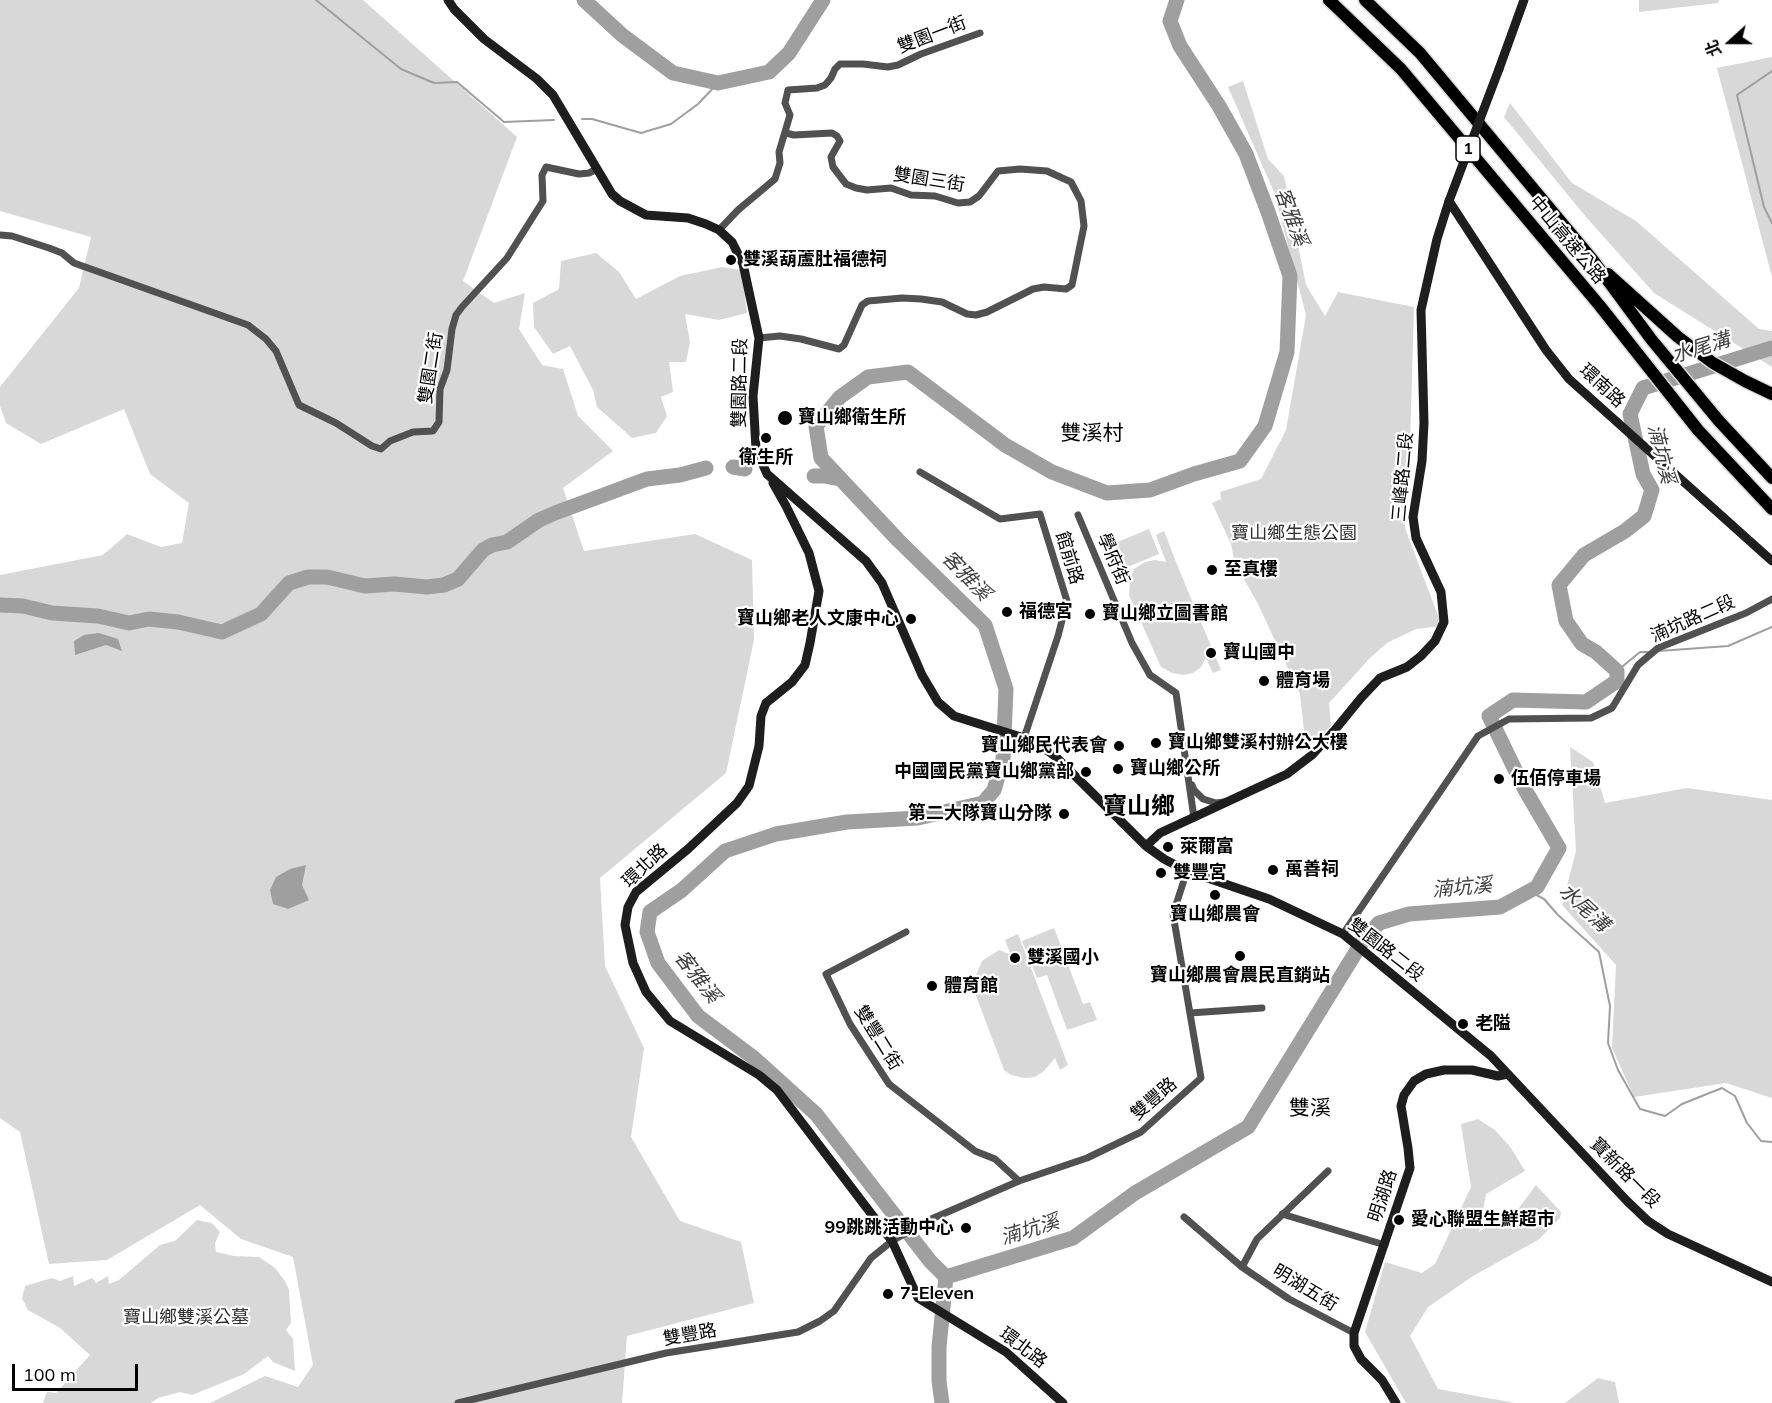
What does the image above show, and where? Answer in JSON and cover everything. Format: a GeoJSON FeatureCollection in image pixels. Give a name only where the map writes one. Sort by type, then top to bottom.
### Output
{"type":"FeatureCollection","features":[{"type":"Feature","properties":{"kind":"highway","name":"中山高速公路"},"geometry":{"type":"LineString","coordinates":[[1329,0],[1401,69],[1600,306],[1698,430],[1772,509]]}},
{"type":"Feature","properties":{"kind":"highway","name":"中山高速公路"},"geometry":{"type":"LineString","coordinates":[[1365,0],[1420,53],[1592,259],[1632,315],[1719,421],[1772,478]]}},
{"type":"Feature","properties":{"kind":"highway"},"geometry":{"type":"LineString","coordinates":[[1592,259],[1678,337],[1713,363],[1772,394]]}},
{"type":"Feature","properties":{"kind":"street"},"geometry":{"type":"LineString","coordinates":[[448,0],[484,39],[537,79],[553,95],[612,194],[637,212],[655,216],[688,218],[719,230]]}},
{"type":"Feature","properties":{"kind":"street","name":"三峰路二段"},"geometry":{"type":"LineString","coordinates":[[1146,846],[1160,834],[1287,774],[1312,754],[1380,678],[1407,667],[1421,656],[1435,641],[1444,622],[1441,592],[1416,538],[1413,517],[1422,461],[1424,423],[1421,310],[1437,239],[1449,201],[1524,0]]}},
{"type":"Feature","properties":{"kind":"street","name":"雙園一街"},"geometry":{"type":"LineString","coordinates":[[719,230],[738,210],[775,179],[780,163],[779,152],[790,115],[785,103],[788,90],[817,88],[825,85],[840,64],[888,67],[898,65],[921,54],[980,33]]}},
{"type":"Feature","properties":{"kind":"street","name":"雙園三街"},"geometry":{"type":"LineString","coordinates":[[759,338],[780,336],[801,339],[839,350],[849,338],[862,305],[868,301],[921,299],[942,302],[967,314],[976,315],[1033,290],[1044,287],[1066,288],[1072,285],[1084,225],[1082,201],[1071,182],[1047,171],[1027,169],[998,171],[979,196],[970,202],[958,203],[935,196],[911,195],[891,188],[867,190],[846,184],[833,167],[831,157],[840,141],[837,136],[832,133],[794,135],[786,133]]}},
{"type":"Feature","properties":{"kind":"street","name":"雙園二街"},"geometry":{"type":"LineString","coordinates":[[0,235],[12,236],[49,248],[62,253],[75,263],[248,326],[266,339],[276,351],[299,405],[381,449],[390,441],[413,432],[433,431],[439,422],[440,390],[447,370],[456,315],[507,258],[543,201],[542,175],[546,167],[579,174],[597,169]]}},
{"type":"Feature","properties":{"kind":"street","name":"環南路"},"geometry":{"type":"LineString","coordinates":[[1449,201],[1546,350],[1569,379],[1772,561]]}},
{"type":"Feature","properties":{"kind":"street","name":"雙園路二段"},"geometry":{"type":"LineString","coordinates":[[719,230],[732,242],[742,264],[759,338],[753,409],[756,449],[767,474],[866,561],[882,583],[922,675],[938,702],[954,716],[1040,745],[1055,756],[1146,846],[1164,860],[1187,871],[1269,899],[1343,934],[1491,1056],[1508,1074]]}},
{"type":"Feature","properties":{"kind":"street","name":"館前路"},"geometry":{"type":"LineString","coordinates":[[920,472],[1000,519],[1040,514],[1067,601],[1058,636],[1024,738]]}},
{"type":"Feature","properties":{"kind":"street","name":"環北路"},"geometry":{"type":"LineString","coordinates":[[767,474],[809,553],[819,591],[805,665],[792,682],[766,703],[761,716],[759,746],[749,786],[737,803],[688,849],[636,892],[628,907],[625,925],[633,963],[646,992],[670,1021],[759,1075],[777,1090],[892,1241],[918,1298],[1006,1352],[1063,1403]]}},
{"type":"Feature","properties":{"kind":"street","name":"學府街"},"geometry":{"type":"LineString","coordinates":[[1078,515],[1132,644],[1150,675],[1176,693],[1194,818]]}},
{"type":"Feature","properties":{"kind":"street","name":"湳坑路二段"},"geometry":{"type":"LineString","coordinates":[[1343,934],[1478,736],[1509,719],[1591,718],[1612,708],[1638,665],[1658,648],[1746,613],[1772,599]]}},
{"type":"Feature","properties":{"kind":"street","name":"學府街"},"geometry":{"type":"LineString","coordinates":[[1188,773],[1194,790],[1203,799],[1216,803],[1229,802]]}},
{"type":"Feature","properties":{"kind":"street","name":"雙豐路"},"geometry":{"type":"LineString","coordinates":[[458,1403],[666,1353],[798,1332],[834,1311],[871,1258],[892,1241],[929,1220],[1020,1182],[1087,1158],[1142,1132],[1201,1078],[1173,914],[1187,871]]}},
{"type":"Feature","properties":{"kind":"street","name":"雙豐二街"},"geometry":{"type":"LineString","coordinates":[[906,932],[825,974],[850,1024],[889,1084],[975,1151],[994,1159],[1020,1182]]}},
{"type":"Feature","properties":{"kind":"street"},"geometry":{"type":"LineString","coordinates":[[1190,1013],[1262,1008]]}},
{"type":"Feature","properties":{"kind":"street","name":"明湖路"},"geometry":{"type":"LineString","coordinates":[[1354,1333],[1410,1168],[1401,1106],[1409,1087],[1426,1074],[1444,1070],[1472,1070],[1498,1076],[1508,1074]]}},
{"type":"Feature","properties":{"kind":"street","name":"寶新路一段"},"geometry":{"type":"LineString","coordinates":[[1508,1074],[1648,1221],[1668,1234],[1772,1282]]}},
{"type":"Feature","properties":{"kind":"street"},"geometry":{"type":"LineString","coordinates":[[1242,1267],[1257,1239],[1328,1171]]}},
{"type":"Feature","properties":{"kind":"street"},"geometry":{"type":"LineString","coordinates":[[1282,1214],[1385,1245]]}},
{"type":"Feature","properties":{"kind":"street","name":"明湖五街"},"geometry":{"type":"LineString","coordinates":[[1184,1217],[1242,1267],[1289,1299],[1354,1333]]}},
{"type":"Feature","properties":{"kind":"street"},"geometry":{"type":"LineString","coordinates":[[1354,1333],[1354,1346],[1361,1359],[1382,1380],[1396,1403]]}},
{"type":"Feature","properties":{"kind":"green space"},"geometry":{"type":"Polygon","coordinates":[[[0,0],[363,0],[517,137],[463,281],[494,303],[525,293],[519,329],[542,365],[563,369],[578,416],[613,451],[563,488],[584,551],[695,534],[752,560],[754,640],[726,773],[600,878],[605,966],[644,1048],[631,1137],[680,1221],[741,1242],[754,1303],[627,1336],[622,1403],[210,1403],[265,1376],[298,1387],[313,1365],[293,1257],[241,1239],[200,1205],[107,1260],[49,1264],[20,1132],[0,1118],[0,575],[103,555],[127,534],[161,547],[182,543],[189,503],[150,474],[124,409],[41,444],[6,423],[0,406],[0,387],[79,288],[91,237],[0,211],[0,0]]]}},
{"type":"Feature","properties":{"kind":"green space"},"geometry":{"type":"Polygon","coordinates":[[[1639,0],[1719,0],[1718,3],[1639,12],[1639,0]]]}},
{"type":"Feature","properties":{"kind":"green space"},"geometry":{"type":"Polygon","coordinates":[[[1772,57],[1772,277],[1717,68],[1772,57]]]}},
{"type":"Feature","properties":{"kind":"green space","name":"寶山鄉生態公園"},"geometry":{"type":"Polygon","coordinates":[[[1243,81],[1268,159],[1284,176],[1306,285],[1325,316],[1338,292],[1414,307],[1405,528],[1442,626],[1416,629],[1387,643],[1370,658],[1329,703],[1331,726],[1306,749],[1300,694],[1257,602],[1235,564],[1231,544],[1212,503],[1221,499],[1220,492],[1261,479],[1286,430],[1306,315],[1274,192],[1228,87],[1243,81]]]}},
{"type":"Feature","properties":{"kind":"green space"},"geometry":{"type":"Polygon","coordinates":[[[1510,103],[1572,183],[1636,221],[1759,329],[1772,331],[1772,367],[1654,293],[1586,217],[1504,117],[1510,103]]]}},
{"type":"Feature","properties":{"kind":"green space"},"geometry":{"type":"Polygon","coordinates":[[[596,253],[619,272],[636,299],[680,276],[722,267],[742,270],[747,313],[719,320],[685,314],[690,342],[686,362],[669,362],[673,392],[661,397],[667,416],[656,433],[632,438],[597,407],[593,390],[570,346],[553,354],[534,327],[533,303],[559,289],[561,261],[596,253]]]}},
{"type":"Feature","properties":{"kind":"green space"},"geometry":{"type":"Polygon","coordinates":[[[1149,529],[1159,554],[1118,571],[1108,546],[1149,529]]]}},
{"type":"Feature","properties":{"kind":"green space"},"geometry":{"type":"Polygon","coordinates":[[[1164,531],[1221,670],[1213,673],[1206,658],[1201,667],[1193,673],[1183,675],[1172,673],[1161,667],[1129,595],[1130,579],[1134,569],[1145,562],[1155,560],[1166,562],[1156,535],[1164,531]]]}},
{"type":"Feature","properties":{"kind":"green space"},"geometry":{"type":"Polygon","coordinates":[[[1570,747],[1593,762],[1605,803],[1687,788],[1772,800],[1772,1098],[1726,1083],[1634,1097],[1612,1048],[1616,965],[1562,905],[1576,851],[1570,747]]]}},
{"type":"Feature","properties":{"kind":"green space"},"geometry":{"type":"Polygon","coordinates":[[[1054,928],[1083,1004],[1090,1002],[1097,1020],[1067,1030],[1047,975],[1037,978],[1022,941],[1054,928]]]}},
{"type":"Feature","properties":{"kind":"green space"},"geometry":{"type":"Polygon","coordinates":[[[1018,934],[1068,1065],[1060,1070],[1055,1058],[1044,1071],[1035,1077],[1024,1078],[1011,1075],[1004,1070],[972,985],[982,961],[999,950],[1011,955],[1005,940],[1018,934]]]}},
{"type":"Feature","properties":{"kind":"green space"},"geometry":{"type":"Polygon","coordinates":[[[1478,1119],[1495,1130],[1511,1148],[1525,1171],[1486,1194],[1479,1232],[1519,1208],[1536,1185],[1561,1212],[1560,1218],[1538,1240],[1473,1276],[1428,1307],[1410,1336],[1438,1389],[1515,1403],[1406,1403],[1365,1332],[1385,1262],[1422,1273],[1435,1264],[1471,1187],[1461,1124],[1478,1119]]]}},
{"type":"Feature","properties":{"kind":"green space","name":"寶山鄉雙溪公墓"},"geometry":{"type":"Polygon","coordinates":[[[197,1220],[212,1223],[220,1232],[215,1243],[216,1252],[234,1256],[259,1257],[275,1268],[285,1281],[289,1290],[291,1323],[286,1330],[293,1339],[295,1371],[273,1362],[268,1356],[244,1374],[192,1395],[180,1392],[158,1398],[151,1403],[43,1403],[47,1392],[56,1393],[90,1355],[60,1328],[28,1310],[22,1298],[25,1286],[52,1278],[60,1281],[73,1276],[74,1286],[92,1278],[96,1283],[108,1276],[109,1284],[119,1280],[160,1245],[175,1241],[197,1220]]]}},
{"type":"Feature","properties":{"kind":"green space"},"geometry":{"type":"Polygon","coordinates":[[[1598,1378],[1615,1382],[1619,1403],[1565,1403],[1598,1378]]]}},
{"type":"Feature","properties":{"kind":"shaded area"},"geometry":{"type":"Polygon","coordinates":[[[99,633],[118,639],[122,651],[106,645],[75,655],[74,641],[84,635],[99,633]]]}},
{"type":"Feature","properties":{"kind":"shaded area"},"geometry":{"type":"Polygon","coordinates":[[[306,865],[302,885],[309,900],[288,909],[273,904],[270,890],[276,877],[290,869],[306,865]]]}},
{"type":"Feature","properties":{"kind":"waterway"},"geometry":{"type":"LineString","coordinates":[[316,0],[401,69],[434,83],[457,82],[504,122],[554,120]]}},
{"type":"Feature","properties":{"kind":"waterway","name":"客雅溪"},"geometry":{"type":"LineString","coordinates":[[584,0],[622,35],[673,73],[718,83],[769,72],[789,53],[823,0]]}},
{"type":"Feature","properties":{"kind":"waterway","name":"客雅溪"},"geometry":{"type":"LineString","coordinates":[[942,1403],[939,1381],[939,1347],[946,1277],[930,1261],[816,1114],[754,1058],[698,1016],[658,963],[647,932],[650,912],[682,890],[725,851],[776,834],[847,822],[918,818],[983,803],[994,790],[1003,760],[1006,689],[985,625],[898,540],[821,458],[816,426],[840,397],[868,377],[908,372],[1005,445],[1052,472],[1107,493],[1150,490],[1240,461],[1265,426],[1287,352],[1290,276],[1246,154],[1219,106],[1180,46],[1170,21],[1177,0]]}},
{"type":"Feature","properties":{"kind":"waterway","name":"水尾溝"},"geometry":{"type":"LineString","coordinates":[[1772,71],[1737,95],[1764,207],[1772,223]]}},
{"type":"Feature","properties":{"kind":"waterway"},"geometry":{"type":"LineString","coordinates":[[582,119],[592,119],[641,133],[671,124],[698,104],[718,83]]}},
{"type":"Feature","properties":{"kind":"waterway","name":"湳坑溪"},"geometry":{"type":"LineString","coordinates":[[946,1277],[1073,1238],[1135,1193],[1248,1127],[1364,939],[1379,923],[1409,914],[1500,907],[1537,887],[1559,848],[1524,788],[1489,716],[1513,700],[1586,702],[1617,681],[1617,671],[1596,652],[1582,644],[1566,621],[1559,585],[1584,555],[1625,531],[1644,516],[1652,490],[1643,474],[1630,414],[1643,388],[1772,348]]}},
{"type":"Feature","properties":{"kind":"waterway"},"geometry":{"type":"LineString","coordinates":[[733,467],[745,469]]}},
{"type":"Feature","properties":{"kind":"waterway"},"geometry":{"type":"LineString","coordinates":[[0,605],[23,606],[52,613],[98,616],[129,623],[149,619],[178,622],[222,632],[261,614],[289,583],[308,577],[327,577],[365,586],[444,585],[458,579],[483,550],[492,545],[507,542],[539,520],[647,479],[680,475],[706,468]]}},
{"type":"Feature","properties":{"kind":"waterway"},"geometry":{"type":"LineString","coordinates":[[814,476],[840,479]]}},
{"type":"Feature","properties":{"kind":"waterway"},"geometry":{"type":"LineString","coordinates":[[1659,651],[1728,646],[1772,627]]}},
{"type":"Feature","properties":{"kind":"waterway"},"geometry":{"type":"LineString","coordinates":[[1617,671],[1640,652],[1650,652]]}},
{"type":"Feature","properties":{"kind":"waterway","name":"水尾溝"},"geometry":{"type":"LineString","coordinates":[[1529,891],[1544,899],[1558,915],[1599,952],[1610,1006],[1608,1043],[1618,1070],[1640,1109],[1665,1116],[1682,1104],[1722,1088],[1735,1096],[1747,1123],[1761,1141],[1772,1142]]}},
{"type":"Feature","properties":{"kind":"place","name":"雙溪葫蘆肚福德祠"},"geometry":{"type":"Point","coordinates":[731,260]}},
{"type":"Feature","properties":{"kind":"place","name":"寶山鄉衛生所"},"geometry":{"type":"Point","coordinates":[785,418]}},
{"type":"Feature","properties":{"kind":"place","name":"衛生所"},"geometry":{"type":"Point","coordinates":[766,438]}},
{"type":"Feature","properties":{"kind":"place","name":"至真樓"},"geometry":{"type":"Point","coordinates":[1212,570]}},
{"type":"Feature","properties":{"kind":"place","name":"福德宮"},"geometry":{"type":"Point","coordinates":[1007,612]}},
{"type":"Feature","properties":{"kind":"place","name":"寶山鄉立圖書館"},"geometry":{"type":"Point","coordinates":[1090,614]}},
{"type":"Feature","properties":{"kind":"place","name":"寶山鄉老人文康中心"},"geometry":{"type":"Point","coordinates":[911,619]}},
{"type":"Feature","properties":{"kind":"place","name":"寶山國中"},"geometry":{"type":"Point","coordinates":[1211,653]}},
{"type":"Feature","properties":{"kind":"place","name":"體育場"},"geometry":{"type":"Point","coordinates":[1264,681]}},
{"type":"Feature","properties":{"kind":"place","name":"寶山鄉雙溪村辦公大樓"},"geometry":{"type":"Point","coordinates":[1156,743]}},
{"type":"Feature","properties":{"kind":"place","name":"寶山鄉民代表會"},"geometry":{"type":"Point","coordinates":[1119,746]}},
{"type":"Feature","properties":{"kind":"place","name":"寶山鄉公所"},"geometry":{"type":"Point","coordinates":[1118,769]}},
{"type":"Feature","properties":{"kind":"place","name":"中國國民黨寶山鄉黨部"},"geometry":{"type":"Point","coordinates":[1086,772]}},
{"type":"Feature","properties":{"kind":"place","name":"伍佰停車場"},"geometry":{"type":"Point","coordinates":[1499,779]}},
{"type":"Feature","properties":{"kind":"place","name":"第二大隊寶山分隊"},"geometry":{"type":"Point","coordinates":[1064,814]}},
{"type":"Feature","properties":{"kind":"place","name":"萊爾富"},"geometry":{"type":"Point","coordinates":[1168,847]}},
{"type":"Feature","properties":{"kind":"place","name":"萬善祠"},"geometry":{"type":"Point","coordinates":[1273,870]}},
{"type":"Feature","properties":{"kind":"place","name":"雙豐宮"},"geometry":{"type":"Point","coordinates":[1161,873]}},
{"type":"Feature","properties":{"kind":"place","name":"寶山鄉農會"},"geometry":{"type":"Point","coordinates":[1215,895]}},
{"type":"Feature","properties":{"kind":"place","name":"寶山鄉農會農民直銷站"},"geometry":{"type":"Point","coordinates":[1240,956]}},
{"type":"Feature","properties":{"kind":"place","name":"雙溪國小"},"geometry":{"type":"Point","coordinates":[1015,958]}},
{"type":"Feature","properties":{"kind":"place","name":"體育館"},"geometry":{"type":"Point","coordinates":[932,986]}},
{"type":"Feature","properties":{"kind":"place","name":"老隘"},"geometry":{"type":"Point","coordinates":[1463,1024]}},
{"type":"Feature","properties":{"kind":"place","name":"愛心聯盟生鮮超市"},"geometry":{"type":"Point","coordinates":[1399,1220]}},
{"type":"Feature","properties":{"kind":"place","name":"99跳跳活動中心"},"geometry":{"type":"Point","coordinates":[966,1228]}},
{"type":"Feature","properties":{"kind":"place","name":"7-Eleven"},"geometry":{"type":"Point","coordinates":[888,1294]}},
{"type":"Feature","properties":{"kind":"district","name":"雙溪村"},"geometry":{"type":"Point","coordinates":[1092,434]}},
{"type":"Feature","properties":{"kind":"district","name":"寶山鄉"},"geometry":{"type":"Point","coordinates":[1139,807]}},
{"type":"Feature","properties":{"kind":"district","name":"雙溪"},"geometry":{"type":"Point","coordinates":[1310,1109]}}]}
